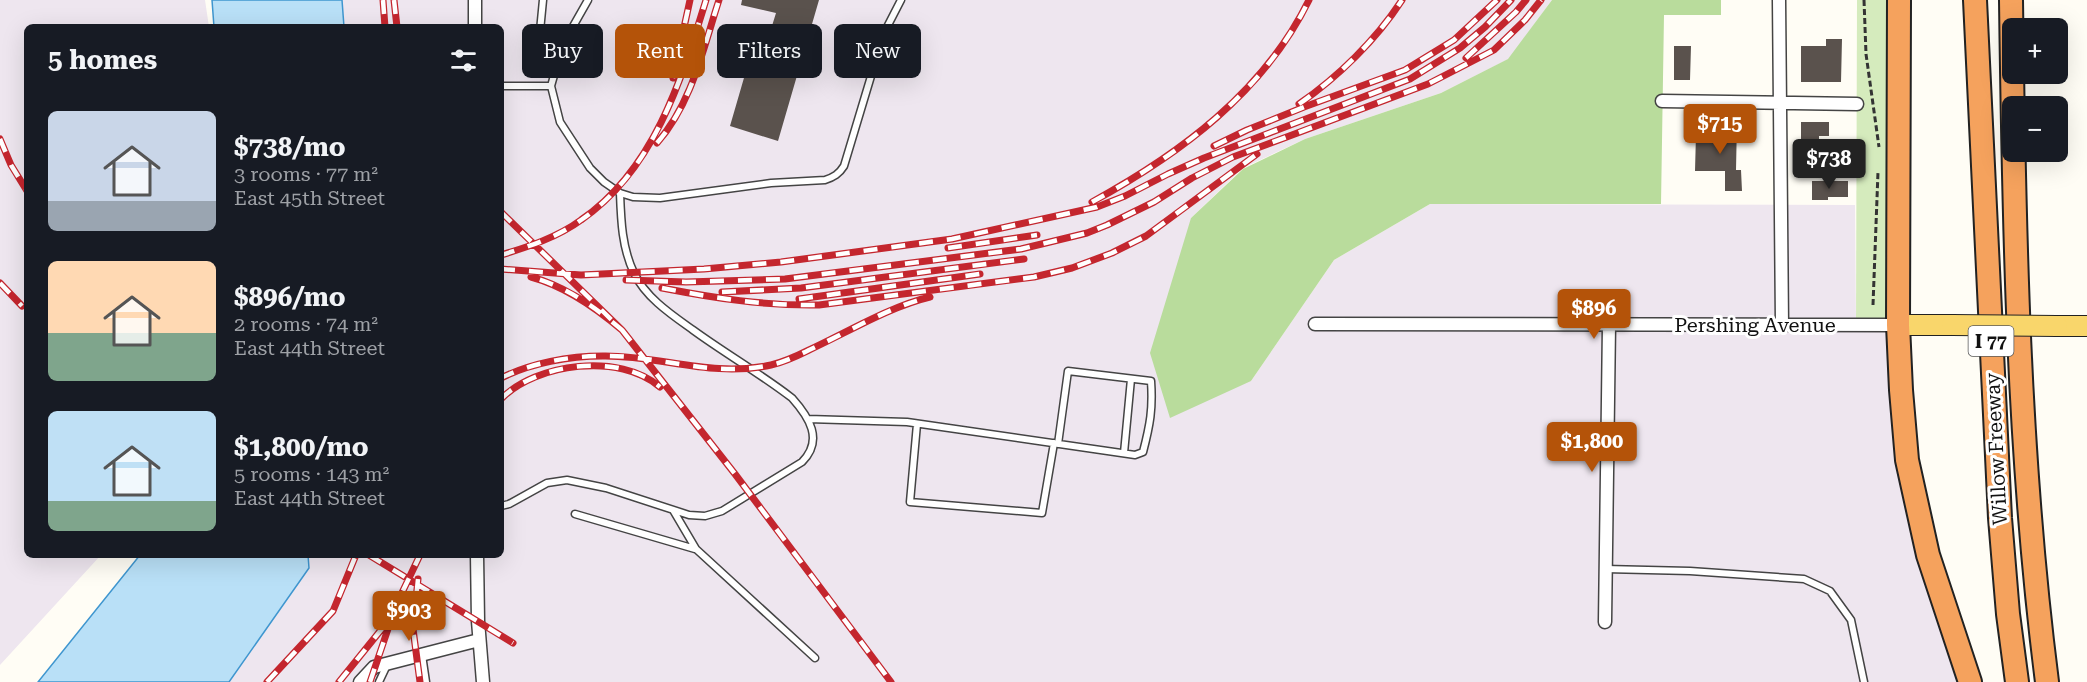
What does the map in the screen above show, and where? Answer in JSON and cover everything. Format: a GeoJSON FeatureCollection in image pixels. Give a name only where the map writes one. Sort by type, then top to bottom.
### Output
{"type":"FeatureCollection","features":[{"type":"Feature","properties":{"kind":"highway"},"geometry":{"type":"LineString","coordinates":[[1899,0],[1898,325],[1900,390],[1907,460],[1928,555],[1970,682]]}},
{"type":"Feature","properties":{"kind":"highway","name":"Willow Freeway"},"geometry":{"type":"LineString","coordinates":[[1975,0],[2000,518],[2008,614],[2017,682]]}},
{"type":"Feature","properties":{"kind":"highway","name":"Willow Freeway"},"geometry":{"type":"LineString","coordinates":[[2011,0],[2012,96]]}},
{"type":"Feature","properties":{"kind":"highway"},"geometry":{"type":"LineString","coordinates":[[2021,18],[2022,0]]}},
{"type":"Feature","properties":{"kind":"highway","name":"Willow Freeway"},"geometry":{"type":"LineString","coordinates":[[2013,162],[2022,402],[2036,595],[2047,682]]}},
{"type":"Feature","properties":{"kind":"main road","name":"Pershing Avenue"},"geometry":{"type":"LineString","coordinates":[[1898,325],[2087,326]]}},
{"type":"Feature","properties":{"kind":"street"},"geometry":{"type":"LineString","coordinates":[[475,0],[475,24]]}},
{"type":"Feature","properties":{"kind":"street"},"geometry":{"type":"LineString","coordinates":[[1779,0],[1782,325]]}},
{"type":"Feature","properties":{"kind":"street"},"geometry":{"type":"LineString","coordinates":[[1662,101],[1857,104]]}},
{"type":"Feature","properties":{"kind":"street","name":"Pershing Avenue"},"geometry":{"type":"LineString","coordinates":[[1315,324],[1898,325]]}},
{"type":"Feature","properties":{"kind":"street"},"geometry":{"type":"LineString","coordinates":[[1605,622],[1609,325]]}},
{"type":"Feature","properties":{"kind":"street"},"geometry":{"type":"LineString","coordinates":[[477,558],[479,640],[483,682]]}},
{"type":"Feature","properties":{"kind":"street"},"geometry":{"type":"LineString","coordinates":[[360,682],[374,668],[479,640]]}},
{"type":"Feature","properties":{"kind":"lane"},"geometry":{"type":"LineString","coordinates":[[541,24],[543,0]]}},
{"type":"Feature","properties":{"kind":"lane"},"geometry":{"type":"LineString","coordinates":[[574,24],[588,0]]}},
{"type":"Feature","properties":{"kind":"lane"},"geometry":{"type":"LineString","coordinates":[[553,78],[551,86],[560,122],[590,168],[603,183],[620,193],[633,197],[660,198],[771,183],[833,178],[844,166],[884,33],[901,0]]}},
{"type":"Feature","properties":{"kind":"lane"},"geometry":{"type":"LineString","coordinates":[[504,86],[551,86]]}},
{"type":"Feature","properties":{"kind":"lane"},"geometry":{"type":"LineString","coordinates":[[504,505],[547,483],[567,480],[606,488],[697,516],[713,515],[802,462],[810,454],[812,429],[801,408],[786,394],[672,315],[646,291],[635,276],[622,234],[620,193]]}},
{"type":"Feature","properties":{"kind":"lane"},"geometry":{"type":"LineString","coordinates":[[808,419],[917,424],[1056,443],[1135,455],[1143,452],[1153,408],[1151,381],[1068,371],[1056,443],[1042,513],[910,502],[917,424]]}},
{"type":"Feature","properties":{"kind":"lane"},"geometry":{"type":"LineString","coordinates":[[1124,453],[1131,379]]}},
{"type":"Feature","properties":{"kind":"lane"},"geometry":{"type":"LineString","coordinates":[[673,509],[696,549],[815,658]]}},
{"type":"Feature","properties":{"kind":"lane"},"geometry":{"type":"LineString","coordinates":[[575,514],[696,549]]}},
{"type":"Feature","properties":{"kind":"lane"},"geometry":{"type":"LineString","coordinates":[[1605,569],[1690,571],[1804,579],[1830,591],[1851,620],[1864,682]]}},
{"type":"Feature","properties":{"kind":"lane"},"geometry":{"type":"LineString","coordinates":[[422,654],[426,682]]}},
{"type":"Feature","properties":{"kind":"lane"},"geometry":{"type":"LineString","coordinates":[[380,682],[387,665]]}},
{"type":"Feature","properties":{"kind":"path"},"geometry":{"type":"LineString","coordinates":[[1864,0],[1866,54],[1879,150]]}},
{"type":"Feature","properties":{"kind":"path"},"geometry":{"type":"LineString","coordinates":[[1874,305],[1879,162]]}},
{"type":"Feature","properties":{"kind":"shaded area"},"geometry":{"type":"Polygon","coordinates":[[[0,0],[205,0],[209,24],[24,24],[24,558],[98,558],[0,665],[0,0]]]}},
{"type":"Feature","properties":{"kind":"shaded area"},"geometry":{"type":"Polygon","coordinates":[[[342,0],[1552,0],[1509,59],[1441,93],[1305,139],[1243,168],[1191,218],[1251,381],[1334,260],[1430,204],[1855,205],[1856,325],[1898,325],[1907,460],[1970,682],[229,682],[309,568],[308,558],[504,558],[504,24],[344,24],[342,0]]]}},
{"type":"Feature","properties":{"kind":"green space"},"geometry":{"type":"Polygon","coordinates":[[[1552,0],[1721,0],[1721,15],[1664,15],[1661,204],[1430,204],[1334,260],[1251,381],[1170,418],[1150,353],[1191,218],[1243,169],[1305,139],[1441,93],[1508,59],[1552,0]]]}},
{"type":"Feature","properties":{"kind":"green space"},"geometry":{"type":"Polygon","coordinates":[[[1857,0],[1899,0],[1898,325],[1856,325],[1857,0]]]}},
{"type":"Feature","properties":{"kind":"water"},"geometry":{"type":"Polygon","coordinates":[[[212,0],[342,0],[344,24],[214,24],[212,0]]]}},
{"type":"Feature","properties":{"kind":"water"},"geometry":{"type":"Polygon","coordinates":[[[138,558],[308,558],[309,568],[229,682],[38,682],[138,558]]]}},
{"type":"Feature","properties":{"kind":"building"},"geometry":{"type":"Polygon","coordinates":[[[742,0],[819,0],[812,24],[773,24],[776,13],[741,5],[742,0]]]}},
{"type":"Feature","properties":{"kind":"building"},"geometry":{"type":"Polygon","coordinates":[[[1826,39],[1842,39],[1841,82],[1801,82],[1801,46],[1826,46],[1826,39]]]}},
{"type":"Feature","properties":{"kind":"building"},"geometry":{"type":"Polygon","coordinates":[[[1674,46],[1691,46],[1690,80],[1674,80],[1674,46]]]}},
{"type":"Feature","properties":{"kind":"building"},"geometry":{"type":"Polygon","coordinates":[[[744,78],[796,78],[778,141],[730,126],[744,78]]]}},
{"type":"Feature","properties":{"kind":"building"},"geometry":{"type":"Polygon","coordinates":[[[1720,121],[1737,121],[1736,170],[1741,170],[1742,191],[1725,191],[1725,171],[1695,171],[1696,134],[1720,135],[1720,121]]]}},
{"type":"Feature","properties":{"kind":"building"},"geometry":{"type":"Polygon","coordinates":[[[1801,122],[1829,122],[1829,136],[1819,136],[1819,178],[1801,178],[1801,122]]]}},
{"type":"Feature","properties":{"kind":"building"},"geometry":{"type":"Polygon","coordinates":[[[1812,181],[1848,181],[1848,197],[1812,200],[1812,181]]]}},
{"type":"Feature","properties":{"kind":"railway"},"geometry":{"type":"LineString","coordinates":[[383,0],[385,24]]}},
{"type":"Feature","properties":{"kind":"railway"},"geometry":{"type":"LineString","coordinates":[[394,0],[397,24]]}},
{"type":"Feature","properties":{"kind":"railway"},"geometry":{"type":"LineString","coordinates":[[685,24],[690,0]]}},
{"type":"Feature","properties":{"kind":"railway"},"geometry":{"type":"LineString","coordinates":[[504,254],[563,232],[606,200],[628,176],[646,150],[675,92],[706,0]]}},
{"type":"Feature","properties":{"kind":"railway"},"geometry":{"type":"LineString","coordinates":[[657,143],[679,111],[688,93],[719,0]]}},
{"type":"Feature","properties":{"kind":"railway"},"geometry":{"type":"LineString","coordinates":[[1092,202],[1157,163],[1217,118],[1268,64],[1290,33],[1309,0]]}},
{"type":"Feature","properties":{"kind":"railway"},"geometry":{"type":"LineString","coordinates":[[1299,104],[1355,57],[1392,15],[1402,0]]}},
{"type":"Feature","properties":{"kind":"railway"},"geometry":{"type":"LineString","coordinates":[[1214,146],[1304,107],[1405,70],[1454,40],[1497,0]]}},
{"type":"Feature","properties":{"kind":"railway"},"geometry":{"type":"LineString","coordinates":[[504,269],[581,275],[704,269],[781,262],[952,239],[1097,207],[1204,158],[1410,79],[1460,48],[1485,27],[1511,0]]}},
{"type":"Feature","properties":{"kind":"railway"},"geometry":{"type":"LineString","coordinates":[[1466,58],[1526,0]]}},
{"type":"Feature","properties":{"kind":"railway"},"geometry":{"type":"LineString","coordinates":[[626,280],[686,282],[785,279],[1021,249],[1087,233],[1154,202],[1192,178],[1233,157],[1428,84],[1494,50],[1525,20],[1541,0]]}},
{"type":"Feature","properties":{"kind":"railway"},"geometry":{"type":"LineString","coordinates":[[0,139],[11,165],[24,186]]}},
{"type":"Feature","properties":{"kind":"railway"},"geometry":{"type":"LineString","coordinates":[[662,288],[740,301],[819,305],[1034,277],[1072,268],[1112,253],[1146,236],[1257,154]]}},
{"type":"Feature","properties":{"kind":"railway"},"geometry":{"type":"LineString","coordinates":[[504,215],[622,330],[579,298],[531,277]]}},
{"type":"Feature","properties":{"kind":"railway"},"geometry":{"type":"LineString","coordinates":[[948,248],[1037,235]]}},
{"type":"Feature","properties":{"kind":"railway"},"geometry":{"type":"LineString","coordinates":[[722,292],[801,288],[1024,259]]}},
{"type":"Feature","properties":{"kind":"railway"},"geometry":{"type":"LineString","coordinates":[[799,299],[980,274]]}},
{"type":"Feature","properties":{"kind":"railway"},"geometry":{"type":"LineString","coordinates":[[0,283],[22,306]]}},
{"type":"Feature","properties":{"kind":"railway"},"geometry":{"type":"LineString","coordinates":[[504,377],[537,364],[590,356],[624,357],[727,369],[771,365],[786,361],[884,313],[930,297]]}},
{"type":"Feature","properties":{"kind":"railway"},"geometry":{"type":"LineString","coordinates":[[622,330],[735,474],[891,682]]}},
{"type":"Feature","properties":{"kind":"railway"},"geometry":{"type":"LineString","coordinates":[[504,397],[535,377],[579,366],[623,369],[643,376],[660,387]]}},
{"type":"Feature","properties":{"kind":"railway"},"geometry":{"type":"LineString","coordinates":[[267,682],[333,611],[355,558]]}},
{"type":"Feature","properties":{"kind":"railway"},"geometry":{"type":"LineString","coordinates":[[374,558],[513,643]]}},
{"type":"Feature","properties":{"kind":"railway"},"geometry":{"type":"LineString","coordinates":[[339,682],[389,620],[419,558]]}},
{"type":"Feature","properties":{"kind":"railway"},"geometry":{"type":"LineString","coordinates":[[418,579],[413,629],[420,682]]}},
{"type":"Feature","properties":{"kind":"railway"},"geometry":{"type":"LineString","coordinates":[[370,682],[389,626]]}}]}
